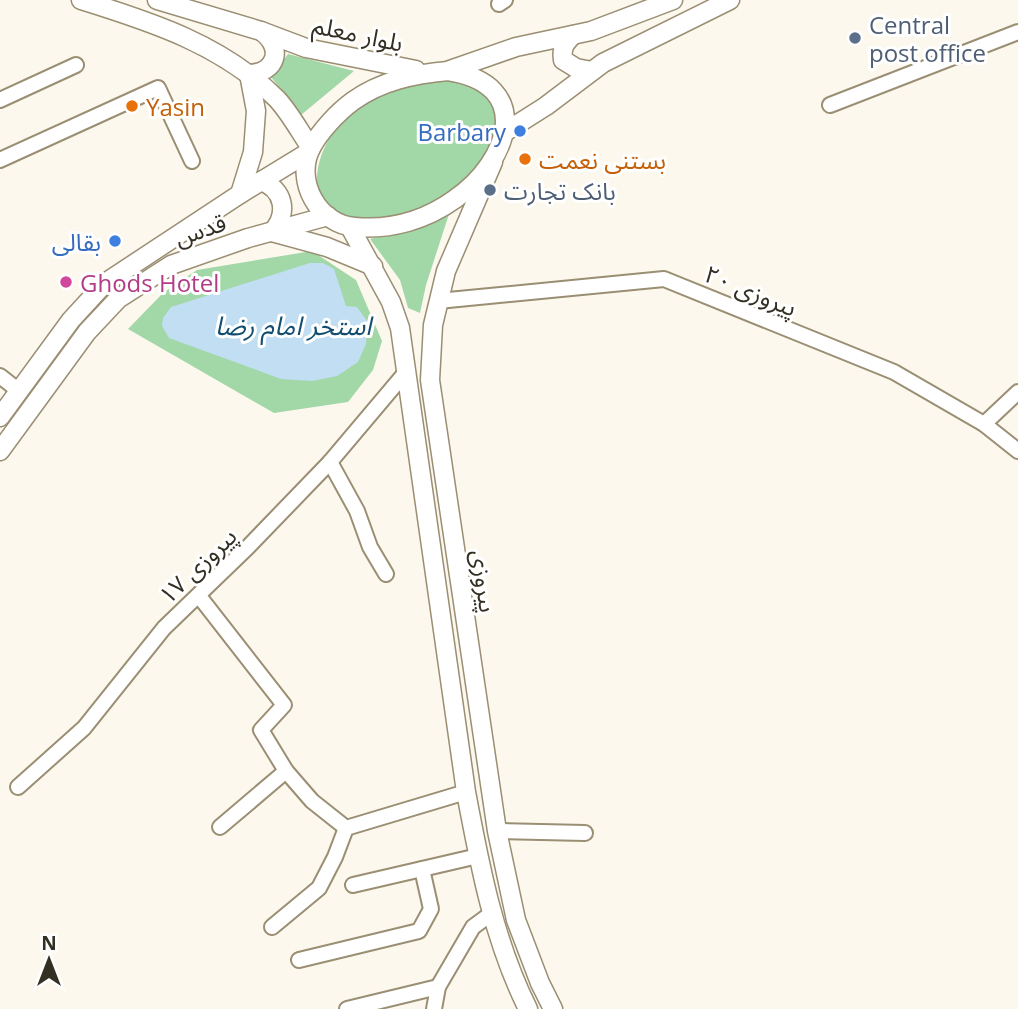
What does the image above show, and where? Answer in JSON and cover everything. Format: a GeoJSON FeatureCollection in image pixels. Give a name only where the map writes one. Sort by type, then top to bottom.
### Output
{"type":"FeatureCollection","features":[{"type":"Feature","properties":{"kind":"main road"},"geometry":{"type":"LineString","coordinates":[[81,0],[156,23],[213,50],[249,75],[279,101],[310,150]]}},
{"type":"Feature","properties":{"kind":"main road","name":"بلوار معلم"},"geometry":{"type":"LineString","coordinates":[[157,0],[261,31],[306,48],[370,62],[439,71]]}},
{"type":"Feature","properties":{"kind":"main road"},"geometry":{"type":"LineString","coordinates":[[439,71],[475,77],[489,86],[499,99],[505,116],[505,132],[493,162],[456,199],[417,219],[383,227],[350,227],[321,212],[312,200],[307,184],[310,150],[336,116],[354,101],[393,80],[439,71],[516,47],[591,31],[673,0]]}},
{"type":"Feature","properties":{"kind":"main road"},"geometry":{"type":"LineString","coordinates":[[505,132],[546,106],[603,62],[730,0]]}},
{"type":"Feature","properties":{"kind":"main road"},"geometry":{"type":"LineString","coordinates":[[249,75],[267,70],[273,62],[274,44],[261,31]]}},
{"type":"Feature","properties":{"kind":"main road"},"geometry":{"type":"LineString","coordinates":[[573,35],[565,43],[563,60],[576,68],[592,71]]}},
{"type":"Feature","properties":{"kind":"main road"},"geometry":{"type":"LineString","coordinates":[[240,194],[253,152],[256,111],[249,75]]}},
{"type":"Feature","properties":{"kind":"main road","name":"قدس"},"geometry":{"type":"LineString","coordinates":[[0,417],[71,320],[105,284],[310,150]]}},
{"type":"Feature","properties":{"kind":"main road","name":"پیروزی"},"geometry":{"type":"LineString","coordinates":[[493,162],[446,271],[433,325],[430,380],[496,831],[516,920],[553,1009]]}},
{"type":"Feature","properties":{"kind":"main road"},"geometry":{"type":"LineString","coordinates":[[261,181],[276,191],[282,202],[280,221],[272,232],[327,247],[373,266]]}},
{"type":"Feature","properties":{"kind":"main road","name":"قدس"},"geometry":{"type":"LineString","coordinates":[[0,451],[87,332],[118,299],[171,265],[328,216]]}},
{"type":"Feature","properties":{"kind":"main road","name":"پیروزی"},"geometry":{"type":"LineString","coordinates":[[350,227],[391,302],[400,328],[438,579],[466,792],[478,856],[492,913],[528,1009]]}},
{"type":"Feature","properties":{"kind":"street"},"geometry":{"type":"LineString","coordinates":[[830,105],[1018,32]]}},
{"type":"Feature","properties":{"kind":"street"},"geometry":{"type":"LineString","coordinates":[[0,100],[76,65]]}},
{"type":"Feature","properties":{"kind":"street"},"geometry":{"type":"LineString","coordinates":[[0,160],[158,88],[192,161]]}},
{"type":"Feature","properties":{"kind":"street","name":"پیروزی ۲۰"},"geometry":{"type":"LineString","coordinates":[[439,301],[664,279],[894,372],[984,424],[1018,451]]}},
{"type":"Feature","properties":{"kind":"street","name":"پیروزی ۱۷"},"geometry":{"type":"LineString","coordinates":[[18,787],[84,728],[164,628],[199,596],[330,462],[406,372]]}},
{"type":"Feature","properties":{"kind":"street"},"geometry":{"type":"LineString","coordinates":[[0,376],[19,391]]}},
{"type":"Feature","properties":{"kind":"street"},"geometry":{"type":"LineString","coordinates":[[984,424],[1018,392]]}},
{"type":"Feature","properties":{"kind":"street"},"geometry":{"type":"LineString","coordinates":[[330,462],[357,511],[370,547],[386,574]]}},
{"type":"Feature","properties":{"kind":"street"},"geometry":{"type":"LineString","coordinates":[[199,596],[284,705],[261,730],[286,771],[312,801],[346,828]]}},
{"type":"Feature","properties":{"kind":"street"},"geometry":{"type":"LineString","coordinates":[[220,827],[286,771]]}},
{"type":"Feature","properties":{"kind":"street"},"geometry":{"type":"LineString","coordinates":[[346,828],[466,792]]}},
{"type":"Feature","properties":{"kind":"street"},"geometry":{"type":"LineString","coordinates":[[272,928],[318,888],[335,857],[346,828]]}},
{"type":"Feature","properties":{"kind":"street"},"geometry":{"type":"LineString","coordinates":[[496,831],[585,833]]}},
{"type":"Feature","properties":{"kind":"street"},"geometry":{"type":"LineString","coordinates":[[353,885],[478,856]]}},
{"type":"Feature","properties":{"kind":"street"},"geometry":{"type":"LineString","coordinates":[[299,960],[419,931],[431,909],[422,869]]}},
{"type":"Feature","properties":{"kind":"street"},"geometry":{"type":"LineString","coordinates":[[434,1009],[439,987],[473,927],[492,913]]}},
{"type":"Feature","properties":{"kind":"street"},"geometry":{"type":"LineString","coordinates":[[347,1009],[439,987]]}},
{"type":"Feature","properties":{"kind":"green space"},"geometry":{"type":"Polygon","coordinates":[[[288,54],[354,71],[301,115],[271,77],[288,54]]]}},
{"type":"Feature","properties":{"kind":"green space"},"geometry":{"type":"Polygon","coordinates":[[[456,80],[482,91],[493,108],[496,121],[490,147],[464,182],[435,203],[402,214],[376,218],[349,217],[331,210],[321,197],[317,180],[327,142],[339,124],[357,107],[396,88],[456,80]]]}},
{"type":"Feature","properties":{"kind":"green space"},"geometry":{"type":"Polygon","coordinates":[[[449,214],[426,285],[420,313],[408,308],[400,280],[370,239],[449,214]]]}},
{"type":"Feature","properties":{"kind":"green space"},"geometry":{"type":"Polygon","coordinates":[[[312,251],[356,280],[382,341],[373,370],[348,402],[274,413],[128,329],[163,293],[197,270],[312,251]]]}},
{"type":"Feature","properties":{"kind":"water","name":"استخر امام رضا"},"geometry":{"type":"Polygon","coordinates":[[[310,263],[323,263],[334,269],[346,306],[357,307],[367,321],[366,344],[358,362],[337,376],[312,381],[281,379],[169,338],[162,326],[163,318],[171,307],[310,263]]]}},
{"type":"Feature","properties":{"kind":"place","name":"Central post office"},"geometry":{"type":"Point","coordinates":[855,38]}},
{"type":"Feature","properties":{"kind":"place","name":"Yasin"},"geometry":{"type":"Point","coordinates":[132,106]}},
{"type":"Feature","properties":{"kind":"place","name":"Barbary"},"geometry":{"type":"Point","coordinates":[520,131]}},
{"type":"Feature","properties":{"kind":"place","name":"بستنی نعمت"},"geometry":{"type":"Point","coordinates":[525,159]}},
{"type":"Feature","properties":{"kind":"place","name":"بانک تجارت"},"geometry":{"type":"Point","coordinates":[490,190]}},
{"type":"Feature","properties":{"kind":"place","name":"بقالی"},"geometry":{"type":"Point","coordinates":[115,241]}},
{"type":"Feature","properties":{"kind":"place","name":"Ghods Hotel"},"geometry":{"type":"Point","coordinates":[66,282]}}]}
